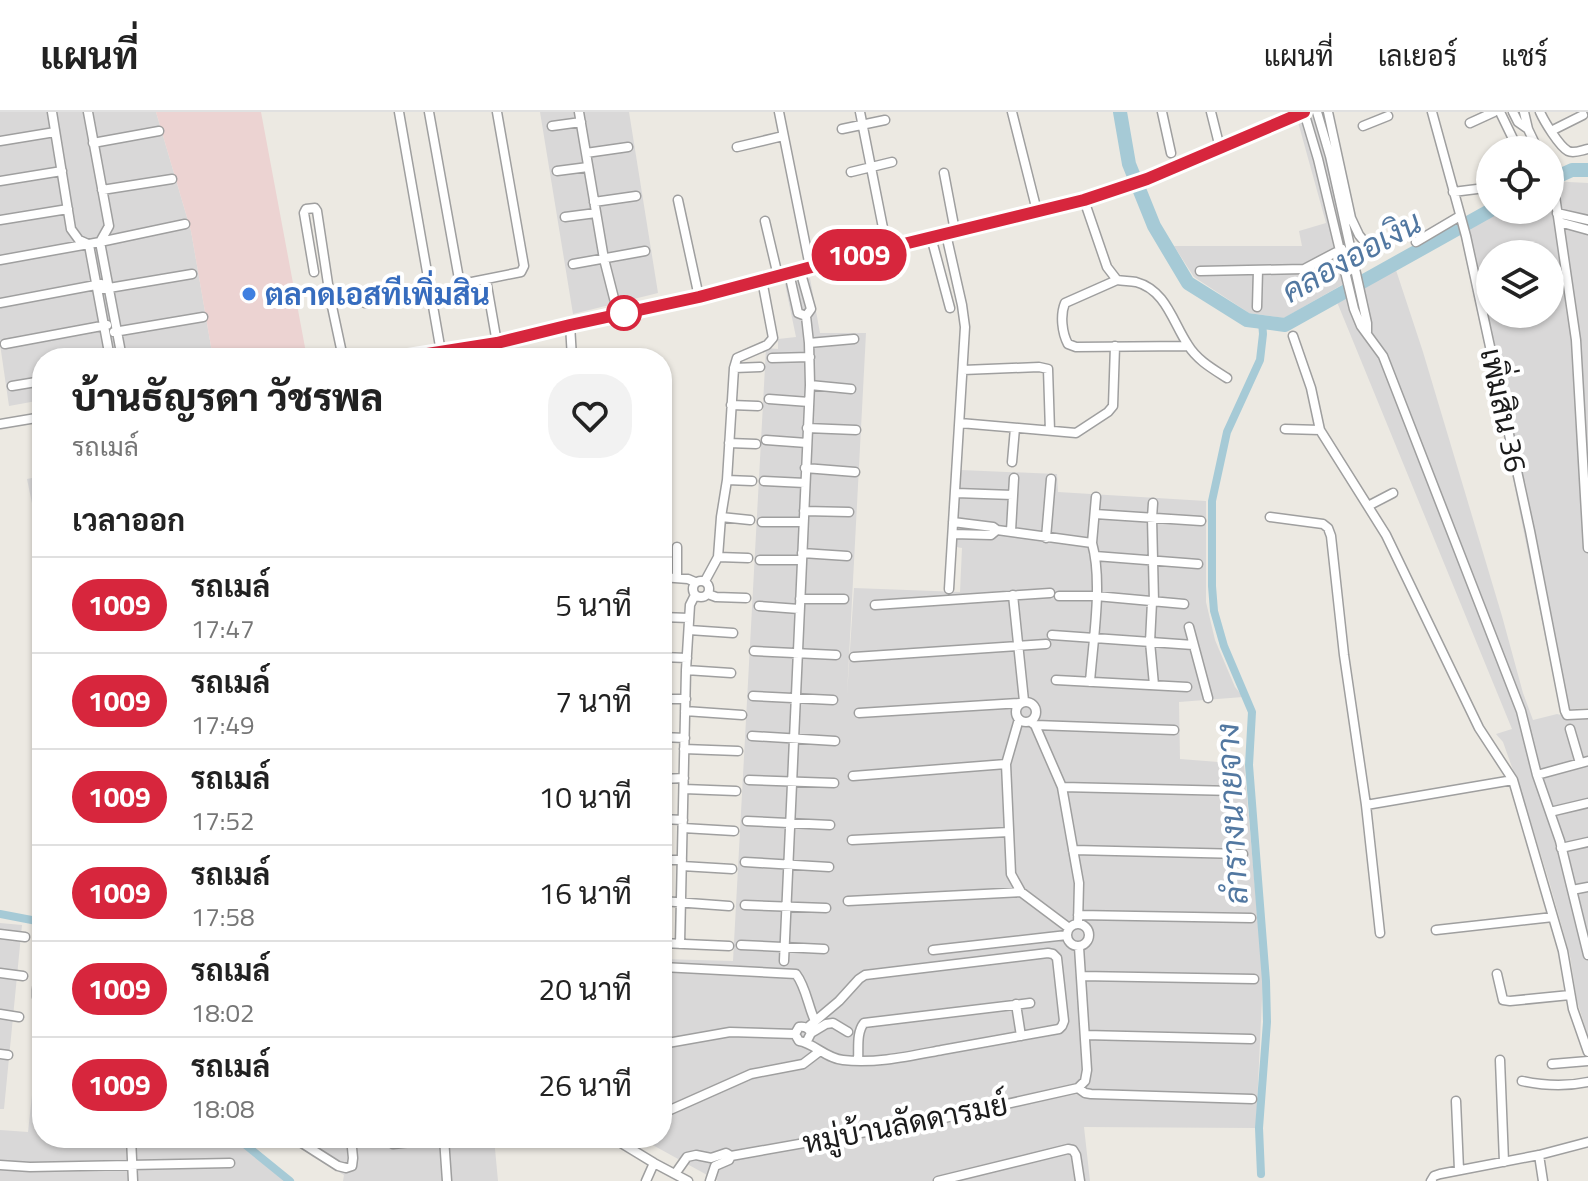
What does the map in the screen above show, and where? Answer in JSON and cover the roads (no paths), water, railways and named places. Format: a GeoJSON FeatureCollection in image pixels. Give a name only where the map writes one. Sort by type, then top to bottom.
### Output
{"type":"FeatureCollection","features":[{"type":"Feature","properties":{"kind":"street"},"geometry":{"type":"LineString","coordinates":[[52,112],[71,229],[74,236],[89,245],[120,348]]}},
{"type":"Feature","properties":{"kind":"street"},"geometry":{"type":"LineString","coordinates":[[88,112],[109,226],[100,242],[108,348]]}},
{"type":"Feature","properties":{"kind":"street"},"geometry":{"type":"LineString","coordinates":[[399,112],[440,348]]}},
{"type":"Feature","properties":{"kind":"street"},"geometry":{"type":"LineString","coordinates":[[429,112],[459,279],[467,283],[521,272],[524,266],[497,112]]}},
{"type":"Feature","properties":{"kind":"street"},"geometry":{"type":"LineString","coordinates":[[779,112],[810,267]]}},
{"type":"Feature","properties":{"kind":"street"},"geometry":{"type":"LineString","coordinates":[[860,112],[887,248]]}},
{"type":"Feature","properties":{"kind":"street"},"geometry":{"type":"LineString","coordinates":[[1012,112],[1037,211]]}},
{"type":"Feature","properties":{"kind":"street"},"geometry":{"type":"LineString","coordinates":[[1162,112],[1171,153]]}},
{"type":"Feature","properties":{"kind":"street"},"geometry":{"type":"LineString","coordinates":[[1211,112],[1220,148]]}},
{"type":"Feature","properties":{"kind":"street"},"geometry":{"type":"LineString","coordinates":[[1317,112],[1350,246],[1358,308]]}},
{"type":"Feature","properties":{"kind":"street"},"geometry":{"type":"LineString","coordinates":[[1328,112],[1351,218],[1368,246]]}},
{"type":"Feature","properties":{"kind":"street","name":"เพิ่มสิน 36"},"geometry":{"type":"LineString","coordinates":[[1432,112],[1466,236],[1530,531],[1565,711],[1572,716],[1588,714]]}},
{"type":"Feature","properties":{"kind":"street"},"geometry":{"type":"LineString","coordinates":[[1470,123],[1497,112],[1511,136]]}},
{"type":"Feature","properties":{"kind":"street"},"geometry":{"type":"LineString","coordinates":[[1513,112],[1518,122],[1528,129]]}},
{"type":"Feature","properties":{"kind":"street"},"geometry":{"type":"LineString","coordinates":[[1524,112],[1531,136]]}},
{"type":"Feature","properties":{"kind":"street"},"geometry":{"type":"LineString","coordinates":[[1540,112],[1551,131],[1570,152],[1588,149]]}},
{"type":"Feature","properties":{"kind":"street"},"geometry":{"type":"LineString","coordinates":[[468,348],[699,297],[1084,200],[1147,179],[1301,113],[1318,159],[1344,270],[1367,323],[1367,332],[1383,356],[1430,472],[1521,711],[1537,775],[1585,929],[1588,955]]}},
{"type":"Feature","properties":{"kind":"street"},"geometry":{"type":"LineString","coordinates":[[1551,131],[1583,115]]}},
{"type":"Feature","properties":{"kind":"street"},"geometry":{"type":"LineString","coordinates":[[1363,126],[1374,116],[1388,116]]}},
{"type":"Feature","properties":{"kind":"street"},"geometry":{"type":"LineString","coordinates":[[552,126],[580,117],[604,259],[618,314]]}},
{"type":"Feature","properties":{"kind":"street"},"geometry":{"type":"LineString","coordinates":[[842,129],[885,120]]}},
{"type":"Feature","properties":{"kind":"street"},"geometry":{"type":"LineString","coordinates":[[93,143],[159,131]]}},
{"type":"Feature","properties":{"kind":"street"},"geometry":{"type":"LineString","coordinates":[[0,141],[55,132]]}},
{"type":"Feature","properties":{"kind":"street"},"geometry":{"type":"LineString","coordinates":[[737,147],[783,136]]}},
{"type":"Feature","properties":{"kind":"street"},"geometry":{"type":"LineString","coordinates":[[586,153],[628,147]]}},
{"type":"Feature","properties":{"kind":"street"},"geometry":{"type":"LineString","coordinates":[[851,172],[892,162]]}},
{"type":"Feature","properties":{"kind":"street"},"geometry":{"type":"LineString","coordinates":[[557,171],[588,167]]}},
{"type":"Feature","properties":{"kind":"street"},"geometry":{"type":"LineString","coordinates":[[0,181],[62,171]]}},
{"type":"Feature","properties":{"kind":"street"},"geometry":{"type":"LineString","coordinates":[[944,173],[965,327],[949,589]]}},
{"type":"Feature","properties":{"kind":"street"},"geometry":{"type":"LineString","coordinates":[[102,190],[172,179]]}},
{"type":"Feature","properties":{"kind":"street"},"geometry":{"type":"LineString","coordinates":[[1453,192],[1476,189]]}},
{"type":"Feature","properties":{"kind":"street"},"geometry":{"type":"LineString","coordinates":[[594,202],[636,196]]}},
{"type":"Feature","properties":{"kind":"street"},"geometry":{"type":"LineString","coordinates":[[678,200],[699,297]]}},
{"type":"Feature","properties":{"kind":"street"},"geometry":{"type":"LineString","coordinates":[[1084,200],[1107,267],[1117,280]]}},
{"type":"Feature","properties":{"kind":"street"},"geometry":{"type":"LineString","coordinates":[[314,272],[304,211],[315,208],[341,348]]}},
{"type":"Feature","properties":{"kind":"street"},"geometry":{"type":"LineString","coordinates":[[0,220],[68,209]]}},
{"type":"Feature","properties":{"kind":"street"},"geometry":{"type":"LineString","coordinates":[[565,217],[596,213]]}},
{"type":"Feature","properties":{"kind":"street"},"geometry":{"type":"LineString","coordinates":[[1416,242],[1461,217]]}},
{"type":"Feature","properties":{"kind":"street"},"geometry":{"type":"LineString","coordinates":[[1564,218],[1588,220]]}},
{"type":"Feature","properties":{"kind":"street"},"geometry":{"type":"LineString","coordinates":[[1564,220],[1588,230]]}},
{"type":"Feature","properties":{"kind":"street"},"geometry":{"type":"LineString","coordinates":[[765,221],[778,276]]}},
{"type":"Feature","properties":{"kind":"street"},"geometry":{"type":"LineString","coordinates":[[0,260],[185,224]]}},
{"type":"Feature","properties":{"kind":"street"},"geometry":{"type":"LineString","coordinates":[[1559,224],[1576,340],[1588,548]]}},
{"type":"Feature","properties":{"kind":"street"},"geometry":{"type":"LineString","coordinates":[[931,237],[950,308]]}},
{"type":"Feature","properties":{"kind":"street"},"geometry":{"type":"LineString","coordinates":[[1200,271],[1308,269],[1350,246]]}},
{"type":"Feature","properties":{"kind":"street"},"geometry":{"type":"LineString","coordinates":[[573,264],[645,251]]}},
{"type":"Feature","properties":{"kind":"street"},"geometry":{"type":"LineString","coordinates":[[784,961],[810,385],[806,316],[811,309],[800,270]]}},
{"type":"Feature","properties":{"kind":"street"},"geometry":{"type":"LineString","coordinates":[[1257,307],[1258,270]]}},
{"type":"Feature","properties":{"kind":"street"},"geometry":{"type":"LineString","coordinates":[[789,273],[798,313],[806,316]]}},
{"type":"Feature","properties":{"kind":"street"},"geometry":{"type":"LineString","coordinates":[[0,303],[192,274]]}},
{"type":"Feature","properties":{"kind":"street"},"geometry":{"type":"LineString","coordinates":[[486,280],[497,343]]}},
{"type":"Feature","properties":{"kind":"street"},"geometry":{"type":"LineString","coordinates":[[705,581],[718,557],[727,480],[734,368],[737,358],[767,345],[773,338],[762,280]]}},
{"type":"Feature","properties":{"kind":"street"},"geometry":{"type":"LineString","coordinates":[[1188,346],[1071,347],[1065,340],[1062,310],[1065,303],[1117,280],[1137,282],[1153,292],[1169,309],[1188,346],[1202,361],[1227,378]]}},
{"type":"Feature","properties":{"kind":"street"},"geometry":{"type":"LineString","coordinates":[[365,303],[430,291]]}},
{"type":"Feature","properties":{"kind":"street"},"geometry":{"type":"LineString","coordinates":[[5,344],[203,317]]}},
{"type":"Feature","properties":{"kind":"street"},"geometry":{"type":"LineString","coordinates":[[570,325],[571,348]]}},
{"type":"Feature","properties":{"kind":"street"},"geometry":{"type":"LineString","coordinates":[[1293,336],[1314,398],[1320,430],[1386,535],[1479,728],[1513,780],[1563,951],[1573,1009],[1588,1052]]}},
{"type":"Feature","properties":{"kind":"street"},"geometry":{"type":"LineString","coordinates":[[809,343],[854,339]]}},
{"type":"Feature","properties":{"kind":"street"},"geometry":{"type":"LineString","coordinates":[[960,423],[1076,433],[1113,406],[1115,346]]}},
{"type":"Feature","properties":{"kind":"street"},"geometry":{"type":"LineString","coordinates":[[772,358],[810,357]]}},
{"type":"Feature","properties":{"kind":"street"},"geometry":{"type":"LineString","coordinates":[[734,368],[760,367]]}},
{"type":"Feature","properties":{"kind":"street"},"geometry":{"type":"LineString","coordinates":[[963,370],[1048,369],[1050,431]]}},
{"type":"Feature","properties":{"kind":"street"},"geometry":{"type":"LineString","coordinates":[[12,386],[32,383]]}},
{"type":"Feature","properties":{"kind":"street"},"geometry":{"type":"LineString","coordinates":[[810,385],[851,389]]}},
{"type":"Feature","properties":{"kind":"street"},"geometry":{"type":"LineString","coordinates":[[769,399],[809,402]]}},
{"type":"Feature","properties":{"kind":"street"},"geometry":{"type":"LineString","coordinates":[[731,405],[758,406]]}},
{"type":"Feature","properties":{"kind":"street"},"geometry":{"type":"LineString","coordinates":[[0,424],[32,419]]}},
{"type":"Feature","properties":{"kind":"street"},"geometry":{"type":"LineString","coordinates":[[807,428],[856,430]]}},
{"type":"Feature","properties":{"kind":"street"},"geometry":{"type":"LineString","coordinates":[[1012,462],[1015,428]]}},
{"type":"Feature","properties":{"kind":"street"},"geometry":{"type":"LineString","coordinates":[[1285,429],[1320,430]]}},
{"type":"Feature","properties":{"kind":"street"},"geometry":{"type":"LineString","coordinates":[[766,440],[807,443]]}},
{"type":"Feature","properties":{"kind":"street"},"geometry":{"type":"LineString","coordinates":[[729,443],[756,444]]}},
{"type":"Feature","properties":{"kind":"street"},"geometry":{"type":"LineString","coordinates":[[805,468],[855,472]]}},
{"type":"Feature","properties":{"kind":"street"},"geometry":{"type":"LineString","coordinates":[[1011,531],[1014,478]]}},
{"type":"Feature","properties":{"kind":"street"},"geometry":{"type":"LineString","coordinates":[[1046,538],[1051,479]]}},
{"type":"Feature","properties":{"kind":"street"},"geometry":{"type":"LineString","coordinates":[[727,480],[752,481]]}},
{"type":"Feature","properties":{"kind":"street"},"geometry":{"type":"LineString","coordinates":[[764,481],[805,483]]}},
{"type":"Feature","properties":{"kind":"street"},"geometry":{"type":"LineString","coordinates":[[956,493],[1013,495]]}},
{"type":"Feature","properties":{"kind":"street"},"geometry":{"type":"LineString","coordinates":[[1368,506],[1393,493]]}},
{"type":"Feature","properties":{"kind":"street"},"geometry":{"type":"LineString","coordinates":[[1090,682],[1096,596],[1092,543],[1096,497]]}},
{"type":"Feature","properties":{"kind":"street"},"geometry":{"type":"LineString","coordinates":[[1153,503],[1150,642],[1154,685]]}},
{"type":"Feature","properties":{"kind":"street"},"geometry":{"type":"LineString","coordinates":[[804,511],[849,512]]}},
{"type":"Feature","properties":{"kind":"street"},"geometry":{"type":"LineString","coordinates":[[1095,514],[1201,521]]}},
{"type":"Feature","properties":{"kind":"street"},"geometry":{"type":"LineString","coordinates":[[721,517],[750,520]]}},
{"type":"Feature","properties":{"kind":"street"},"geometry":{"type":"LineString","coordinates":[[1270,517],[1323,524],[1331,536],[1380,933]]}},
{"type":"Feature","properties":{"kind":"street"},"geometry":{"type":"LineString","coordinates":[[762,522],[803,522]]}},
{"type":"Feature","properties":{"kind":"street"},"geometry":{"type":"LineString","coordinates":[[953,522],[1092,543]]}},
{"type":"Feature","properties":{"kind":"street"},"geometry":{"type":"LineString","coordinates":[[953,534],[991,535],[997,530]]}},
{"type":"Feature","properties":{"kind":"street"},"geometry":{"type":"LineString","coordinates":[[677,547],[677,578]]}},
{"type":"Feature","properties":{"kind":"street"},"geometry":{"type":"LineString","coordinates":[[760,560],[847,556]]}},
{"type":"Feature","properties":{"kind":"street"},"geometry":{"type":"LineString","coordinates":[[1095,556],[1198,564]]}},
{"type":"Feature","properties":{"kind":"street"},"geometry":{"type":"LineString","coordinates":[[718,557],[748,558]]}},
{"type":"Feature","properties":{"kind":"street"},"geometry":{"type":"LineString","coordinates":[[672,578],[705,581]]}},
{"type":"Feature","properties":{"kind":"street"},"geometry":{"type":"LineString","coordinates":[[705,581],[708,594]]}},
{"type":"Feature","properties":{"kind":"street"},"geometry":{"type":"LineString","coordinates":[[695,582],[692,590],[695,595],[703,597],[708,594]]}},
{"type":"Feature","properties":{"kind":"street"},"geometry":{"type":"LineString","coordinates":[[708,594],[746,598]]}},
{"type":"Feature","properties":{"kind":"street"},"geometry":{"type":"LineString","coordinates":[[875,605],[1055,594],[1184,604]]}},
{"type":"Feature","properties":{"kind":"street"},"geometry":{"type":"LineString","coordinates":[[680,944],[686,670],[690,605],[695,595]]}},
{"type":"Feature","properties":{"kind":"street"},"geometry":{"type":"LineString","coordinates":[[859,713],[1022,702],[1028,701],[1034,705],[1037,711],[1033,724],[1062,787],[1079,883],[1073,925],[1069,943],[1079,947],[1088,942],[1087,929],[1073,925],[1021,892],[1011,874],[1006,764],[1019,719],[1017,707],[1022,702],[1013,595]]}},
{"type":"Feature","properties":{"kind":"street"},"geometry":{"type":"LineString","coordinates":[[800,599],[844,599]]}},
{"type":"Feature","properties":{"kind":"street"},"geometry":{"type":"LineString","coordinates":[[759,606],[799,609]]}},
{"type":"Feature","properties":{"kind":"street"},"geometry":{"type":"LineString","coordinates":[[672,617],[689,618]]}},
{"type":"Feature","properties":{"kind":"street"},"geometry":{"type":"LineString","coordinates":[[1189,627],[1208,698]]}},
{"type":"Feature","properties":{"kind":"street"},"geometry":{"type":"LineString","coordinates":[[689,630],[733,633]]}},
{"type":"Feature","properties":{"kind":"street"},"geometry":{"type":"LineString","coordinates":[[1052,635],[1193,645]]}},
{"type":"Feature","properties":{"kind":"street"},"geometry":{"type":"LineString","coordinates":[[854,657],[1046,644]]}},
{"type":"Feature","properties":{"kind":"street"},"geometry":{"type":"LineString","coordinates":[[754,651],[836,655]]}},
{"type":"Feature","properties":{"kind":"street"},"geometry":{"type":"LineString","coordinates":[[672,657],[687,658]]}},
{"type":"Feature","properties":{"kind":"street"},"geometry":{"type":"LineString","coordinates":[[686,670],[731,673]]}},
{"type":"Feature","properties":{"kind":"street"},"geometry":{"type":"LineString","coordinates":[[1056,680],[1187,687]]}},
{"type":"Feature","properties":{"kind":"street"},"geometry":{"type":"LineString","coordinates":[[753,696],[833,700]]}},
{"type":"Feature","properties":{"kind":"street"},"geometry":{"type":"LineString","coordinates":[[672,699],[686,699]]}},
{"type":"Feature","properties":{"kind":"street"},"geometry":{"type":"LineString","coordinates":[[685,711],[742,715]]}},
{"type":"Feature","properties":{"kind":"street"},"geometry":{"type":"LineString","coordinates":[[1019,719],[1033,724],[1174,730]]}},
{"type":"Feature","properties":{"kind":"street"},"geometry":{"type":"LineString","coordinates":[[1537,775],[1584,762],[1570,729]]}},
{"type":"Feature","properties":{"kind":"street"},"geometry":{"type":"LineString","coordinates":[[752,736],[835,741]]}},
{"type":"Feature","properties":{"kind":"street"},"geometry":{"type":"LineString","coordinates":[[672,737],[685,738]]}},
{"type":"Feature","properties":{"kind":"street"},"geometry":{"type":"LineString","coordinates":[[684,749],[738,751]]}},
{"type":"Feature","properties":{"kind":"street"},"geometry":{"type":"LineString","coordinates":[[853,776],[1006,764]]}},
{"type":"Feature","properties":{"kind":"street"},"geometry":{"type":"LineString","coordinates":[[672,779],[684,778]]}},
{"type":"Feature","properties":{"kind":"street"},"geometry":{"type":"LineString","coordinates":[[749,780],[834,783]]}},
{"type":"Feature","properties":{"kind":"street"},"geometry":{"type":"LineString","coordinates":[[1366,805],[1513,780]]}},
{"type":"Feature","properties":{"kind":"street"},"geometry":{"type":"LineString","coordinates":[[1062,787],[1235,791]]}},
{"type":"Feature","properties":{"kind":"street"},"geometry":{"type":"LineString","coordinates":[[684,789],[736,791]]}},
{"type":"Feature","properties":{"kind":"street"},"geometry":{"type":"LineString","coordinates":[[1550,812],[1588,803]]}},
{"type":"Feature","properties":{"kind":"street"},"geometry":{"type":"LineString","coordinates":[[672,821],[734,831]]}},
{"type":"Feature","properties":{"kind":"street"},"geometry":{"type":"LineString","coordinates":[[747,821],[830,825]]}},
{"type":"Feature","properties":{"kind":"street"},"geometry":{"type":"LineString","coordinates":[[852,840],[1009,832]]}},
{"type":"Feature","properties":{"kind":"street"},"geometry":{"type":"LineString","coordinates":[[1561,848],[1588,842]]}},
{"type":"Feature","properties":{"kind":"street"},"geometry":{"type":"LineString","coordinates":[[1073,850],[1243,854]]}},
{"type":"Feature","properties":{"kind":"street"},"geometry":{"type":"LineString","coordinates":[[672,862],[732,869]]}},
{"type":"Feature","properties":{"kind":"street"},"geometry":{"type":"LineString","coordinates":[[745,862],[829,867]]}},
{"type":"Feature","properties":{"kind":"street"},"geometry":{"type":"LineString","coordinates":[[1572,890],[1588,887]]}},
{"type":"Feature","properties":{"kind":"street"},"geometry":{"type":"LineString","coordinates":[[848,901],[1021,892]]}},
{"type":"Feature","properties":{"kind":"street"},"geometry":{"type":"LineString","coordinates":[[672,902],[729,906]]}},
{"type":"Feature","properties":{"kind":"street"},"geometry":{"type":"LineString","coordinates":[[745,905],[826,908]]}},
{"type":"Feature","properties":{"kind":"street"},"geometry":{"type":"LineString","coordinates":[[1436,930],[1553,917]]}},
{"type":"Feature","properties":{"kind":"street"},"geometry":{"type":"LineString","coordinates":[[933,950],[1073,925],[1251,918]]}},
{"type":"Feature","properties":{"kind":"street"},"geometry":{"type":"LineString","coordinates":[[0,934],[25,937]]}},
{"type":"Feature","properties":{"kind":"street"},"geometry":{"type":"LineString","coordinates":[[672,944],[729,946]]}},
{"type":"Feature","properties":{"kind":"street"},"geometry":{"type":"LineString","coordinates":[[741,945],[824,949]]}},
{"type":"Feature","properties":{"kind":"street"},"geometry":{"type":"LineString","coordinates":[[1078,1088],[1085,1081],[1087,1070],[1079,947]]}},
{"type":"Feature","properties":{"kind":"street"},"geometry":{"type":"LineString","coordinates":[[1053,954],[1057,958],[1064,1021],[1059,1029],[895,1059],[858,1061],[831,1058],[820,1051],[808,1034],[815,1021],[865,975],[1053,954]]}},
{"type":"Feature","properties":{"kind":"street"},"geometry":{"type":"LineString","coordinates":[[672,968],[796,974],[815,1021]]}},
{"type":"Feature","properties":{"kind":"street"},"geometry":{"type":"LineString","coordinates":[[0,973],[23,976]]}},
{"type":"Feature","properties":{"kind":"street"},"geometry":{"type":"LineString","coordinates":[[1497,974],[1503,1000],[1570,995]]}},
{"type":"Feature","properties":{"kind":"street"},"geometry":{"type":"LineString","coordinates":[[1081,976],[1254,979]]}},
{"type":"Feature","properties":{"kind":"street"},"geometry":{"type":"LineString","coordinates":[[858,1061],[860,1027],[864,1023],[1030,1003]]}},
{"type":"Feature","properties":{"kind":"street"},"geometry":{"type":"LineString","coordinates":[[1016,1004],[1021,1036]]}},
{"type":"Feature","properties":{"kind":"street"},"geometry":{"type":"LineString","coordinates":[[0,1014],[19,1017]]}},
{"type":"Feature","properties":{"kind":"street"},"geometry":{"type":"LineString","coordinates":[[672,1042],[730,1032],[795,1034],[799,1041],[833,1023],[848,1032]]}},
{"type":"Feature","properties":{"kind":"street"},"geometry":{"type":"LineString","coordinates":[[1085,1035],[1251,1039]]}},
{"type":"Feature","properties":{"kind":"street"},"geometry":{"type":"LineString","coordinates":[[672,1109],[751,1074],[803,1064],[820,1051]]}},
{"type":"Feature","properties":{"kind":"street"},"geometry":{"type":"LineString","coordinates":[[1500,1060],[1504,1162]]}},
{"type":"Feature","properties":{"kind":"street"},"geometry":{"type":"LineString","coordinates":[[1552,1064],[1588,1061]]}},
{"type":"Feature","properties":{"kind":"street"},"geometry":{"type":"LineString","coordinates":[[1522,1081],[1546,1086],[1588,1082]]}},
{"type":"Feature","properties":{"kind":"street","name":"หมู่บ้านลัดดารมย์"},"geometry":{"type":"LineString","coordinates":[[675,1174],[687,1157],[696,1155],[713,1162],[726,1153],[731,1156],[940,1119],[1078,1088],[1091,1094],[1252,1099]]}},
{"type":"Feature","properties":{"kind":"street"},"geometry":{"type":"LineString","coordinates":[[1456,1101],[1459,1170]]}},
{"type":"Feature","properties":{"kind":"street"},"geometry":{"type":"LineString","coordinates":[[1431,1181],[1440,1174],[1588,1142]]}},
{"type":"Feature","properties":{"kind":"street"},"geometry":{"type":"LineString","coordinates":[[132,1148],[133,1181]]}},
{"type":"Feature","properties":{"kind":"street"},"geometry":{"type":"LineString","coordinates":[[310,1148],[346,1168],[352,1166],[352,1148]]}},
{"type":"Feature","properties":{"kind":"street"},"geometry":{"type":"LineString","coordinates":[[445,1148],[447,1181]]}},
{"type":"Feature","properties":{"kind":"street"},"geometry":{"type":"LineString","coordinates":[[629,1148],[688,1181]]}},
{"type":"Feature","properties":{"kind":"street"},"geometry":{"type":"LineString","coordinates":[[938,1181],[973,1177],[1068,1149],[1076,1155],[1080,1181]]}},
{"type":"Feature","properties":{"kind":"street"},"geometry":{"type":"LineString","coordinates":[[1539,1155],[1543,1181]]}},
{"type":"Feature","properties":{"kind":"street"},"geometry":{"type":"LineString","coordinates":[[710,1181],[713,1162]]}},
{"type":"Feature","properties":{"kind":"street"},"geometry":{"type":"LineString","coordinates":[[0,1165],[230,1163]]}},
{"type":"Feature","properties":{"kind":"street"},"geometry":{"type":"LineString","coordinates":[[646,1181],[654,1163]]}},
{"type":"Feature","properties":{"kind":"waterway","name":"คลองออเงิน"},"geometry":{"type":"LineString","coordinates":[[1120,112],[1129,164],[1154,226],[1188,283],[1247,320],[1285,325],[1476,218]]}},
{"type":"Feature","properties":{"kind":"waterway","name":"คลองออเงิน"},"geometry":{"type":"LineString","coordinates":[[1564,174],[1588,170]]}},
{"type":"Feature","properties":{"kind":"waterway","name":"ลำรางนายจาง"},"geometry":{"type":"LineString","coordinates":[[1261,1174],[1259,1128],[1267,1022],[1249,765],[1252,712],[1224,646],[1214,611],[1212,501],[1227,432],[1260,360],[1262,322]]}},
{"type":"Feature","properties":{"kind":"waterway"},"geometry":{"type":"LineString","coordinates":[[0,914],[32,920]]}},
{"type":"Feature","properties":{"kind":"waterway"},"geometry":{"type":"LineString","coordinates":[[249,1148],[290,1181]]}},
{"type":"Feature","properties":{"kind":"place","name":"ตลาดเอสทีเพิ่มสิน"},"geometry":{"type":"Point","coordinates":[249,294]}}]}
